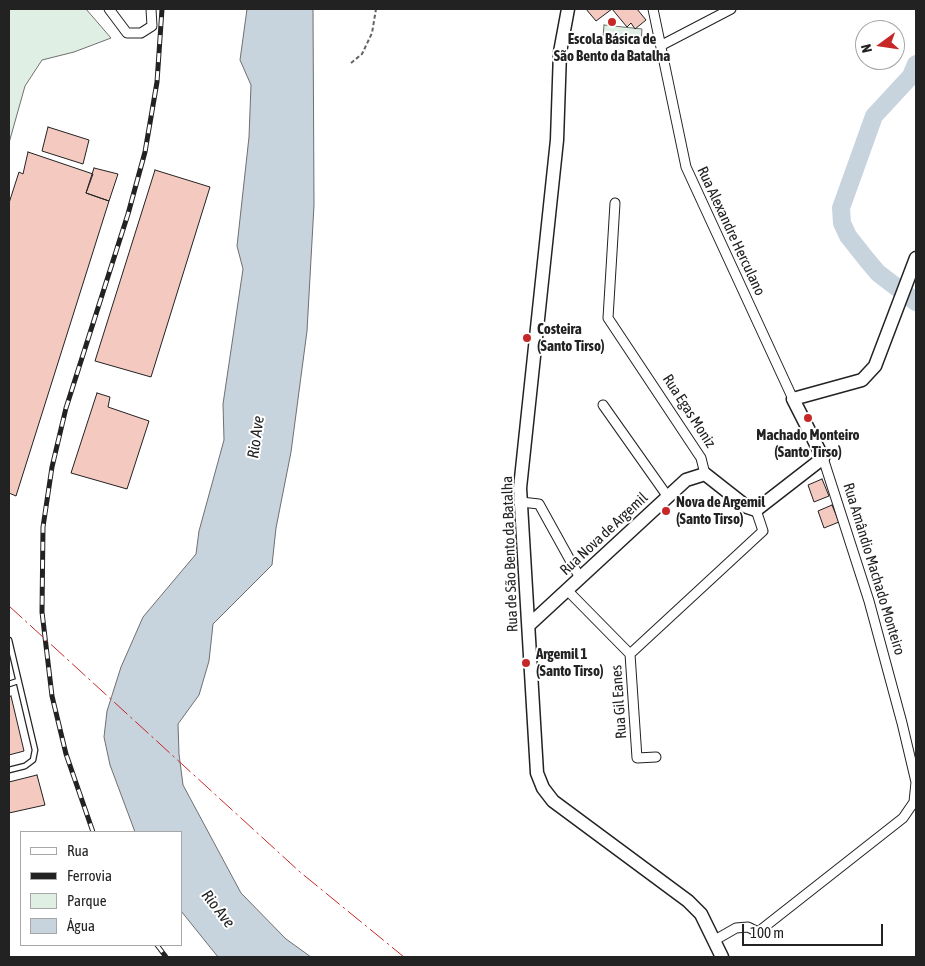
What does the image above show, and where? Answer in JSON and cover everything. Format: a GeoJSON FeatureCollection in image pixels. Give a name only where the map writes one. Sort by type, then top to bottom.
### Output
{"type":"FeatureCollection","features":[{"type":"Feature","properties":{"kind":"street"},"geometry":{"type":"LineString","coordinates":[[110,9],[126,33],[141,33],[152,26],[151,9]]}},
{"type":"Feature","properties":{"kind":"street","name":"Rua de São Bento da Batalha"},"geometry":{"type":"LineString","coordinates":[[568,9],[560,52],[557,140],[520,488],[537,773],[543,788],[553,801],[688,901],[701,914],[722,957]]}},
{"type":"Feature","properties":{"kind":"street","name":"Rua Alexandre Herculano"},"geometry":{"type":"LineString","coordinates":[[653,9],[686,167],[793,399]]}},
{"type":"Feature","properties":{"kind":"street"},"geometry":{"type":"LineString","coordinates":[[662,45],[731,9]]}},
{"type":"Feature","properties":{"kind":"street","name":"Rua Egas Moniz"},"geometry":{"type":"LineString","coordinates":[[615,203],[608,318],[702,458],[705,474]]}},
{"type":"Feature","properties":{"kind":"street"},"geometry":{"type":"LineString","coordinates":[[793,399],[862,380],[875,366],[916,258]]}},
{"type":"Feature","properties":{"kind":"street","name":"Rua Amândio Machado Monteiro"},"geometry":{"type":"LineString","coordinates":[[715,940],[736,928],[748,927],[758,932],[903,818],[914,802],[916,782],[869,601],[823,458],[793,399]]}},
{"type":"Feature","properties":{"kind":"street"},"geometry":{"type":"LineString","coordinates":[[603,404],[668,497]]}},
{"type":"Feature","properties":{"kind":"street"},"geometry":{"type":"LineString","coordinates":[[756,510],[823,458]]}},
{"type":"Feature","properties":{"kind":"street"},"geometry":{"type":"LineString","coordinates":[[705,474],[747,507],[756,510]]}},
{"type":"Feature","properties":{"kind":"street","name":"Rua Nova de Argemil"},"geometry":{"type":"LineString","coordinates":[[529,625],[686,480],[705,474]]}},
{"type":"Feature","properties":{"kind":"street"},"geometry":{"type":"LineString","coordinates":[[521,502],[538,504],[580,578]]}},
{"type":"Feature","properties":{"kind":"street"},"geometry":{"type":"LineString","coordinates":[[630,654],[762,531],[756,510]]}},
{"type":"Feature","properties":{"kind":"street","name":"Rua Gil Eanes"},"geometry":{"type":"LineString","coordinates":[[567,590],[630,654],[637,758],[656,757]]}},
{"type":"Feature","properties":{"kind":"lane"},"geometry":{"type":"LineString","coordinates":[[9,640],[11,660],[35,750],[33,760],[25,766],[9,770]]}},
{"type":"Feature","properties":{"kind":"lane"},"geometry":{"type":"LineString","coordinates":[[9,684],[18,681]]}},
{"type":"Feature","properties":{"kind":"path"},"geometry":{"type":"LineString","coordinates":[[351,64],[362,54],[372,32],[376,9]]}},
{"type":"Feature","properties":{"kind":"green space"},"geometry":{"type":"Polygon","coordinates":[[[9,9],[86,9],[111,38],[74,52],[42,60],[25,86],[9,143],[9,9]]]}},
{"type":"Feature","properties":{"kind":"green space"},"geometry":{"type":"Polygon","coordinates":[[[604,25],[642,29],[641,41],[603,37],[604,25]]]}},
{"type":"Feature","properties":{"kind":"water","name":"Rio Ave"},"geometry":{"type":"Polygon","coordinates":[[[247,9],[313,9],[314,205],[307,331],[291,452],[276,528],[272,565],[213,624],[209,661],[199,695],[178,724],[179,754],[183,785],[241,893],[286,939],[311,957],[218,957],[182,912],[182,831],[135,831],[110,765],[104,737],[107,711],[121,667],[143,617],[196,554],[199,531],[224,440],[223,404],[243,269],[237,246],[249,137],[251,85],[240,60],[247,9]]]}},
{"type":"Feature","properties":{"kind":"building"},"geometry":{"type":"Polygon","coordinates":[[[586,9],[612,9],[596,21],[586,9]]]}},
{"type":"Feature","properties":{"kind":"building"},"geometry":{"type":"Polygon","coordinates":[[[612,9],[637,9],[646,20],[635,29],[631,23],[627,27],[612,9]]]}},
{"type":"Feature","properties":{"kind":"building"},"geometry":{"type":"Polygon","coordinates":[[[48,127],[89,140],[83,164],[42,151],[48,127]]]}},
{"type":"Feature","properties":{"kind":"building"},"geometry":{"type":"Polygon","coordinates":[[[28,152],[93,174],[86,193],[109,201],[16,496],[9,493],[9,203],[19,172],[23,174],[28,152]]]}},
{"type":"Feature","properties":{"kind":"building"},"geometry":{"type":"Polygon","coordinates":[[[94,168],[118,174],[109,201],[86,193],[94,168]]]}},
{"type":"Feature","properties":{"kind":"building"},"geometry":{"type":"Polygon","coordinates":[[[155,170],[210,187],[151,377],[95,361],[155,170]]]}},
{"type":"Feature","properties":{"kind":"building"},"geometry":{"type":"Polygon","coordinates":[[[97,393],[110,397],[108,407],[149,421],[127,489],[71,473],[97,393]]]}},
{"type":"Feature","properties":{"kind":"building"},"geometry":{"type":"Polygon","coordinates":[[[822,479],[829,496],[814,502],[808,485],[822,479]]]}},
{"type":"Feature","properties":{"kind":"building"},"geometry":{"type":"Polygon","coordinates":[[[832,505],[839,522],[824,528],[818,511],[832,505]]]}},
{"type":"Feature","properties":{"kind":"building"},"geometry":{"type":"Polygon","coordinates":[[[11,696],[24,751],[9,755],[9,697],[11,696]]]}},
{"type":"Feature","properties":{"kind":"building"},"geometry":{"type":"Polygon","coordinates":[[[37,775],[45,805],[9,813],[9,782],[37,775]]]}},
{"type":"Feature","properties":{"kind":"waterway"},"geometry":{"type":"LineString","coordinates":[[916,64],[911,76],[874,116],[841,208],[842,223],[848,236],[867,260],[878,273],[916,302]]}},
{"type":"Feature","properties":{"kind":"railway"},"geometry":{"type":"LineString","coordinates":[[93,831],[66,754],[52,696],[42,612],[43,527],[52,467],[66,408],[128,214],[145,152],[157,82],[162,9]]}},
{"type":"Feature","properties":{"kind":"railway"},"geometry":{"type":"LineString","coordinates":[[158,946],[166,957]]}},
{"type":"Feature","properties":{"kind":"power"},"geometry":{"type":"LineString","coordinates":[[9,606],[300,872],[404,957]]}},
{"type":"Feature","properties":{"kind":"place","name":"Escola Básica de São Bento da Batalha"},"geometry":{"type":"Point","coordinates":[612,22]}},
{"type":"Feature","properties":{"kind":"place","name":"Costeira (Santo Tirso)"},"geometry":{"type":"Point","coordinates":[527,338]}},
{"type":"Feature","properties":{"kind":"place","name":"Machado Monteiro (Santo Tirso)"},"geometry":{"type":"Point","coordinates":[808,418]}},
{"type":"Feature","properties":{"kind":"place","name":"Nova de Argemil (Santo Tirso)"},"geometry":{"type":"Point","coordinates":[666,511]}},
{"type":"Feature","properties":{"kind":"place","name":"Argemil 1 (Santo Tirso)"},"geometry":{"type":"Point","coordinates":[526,663]}}]}
